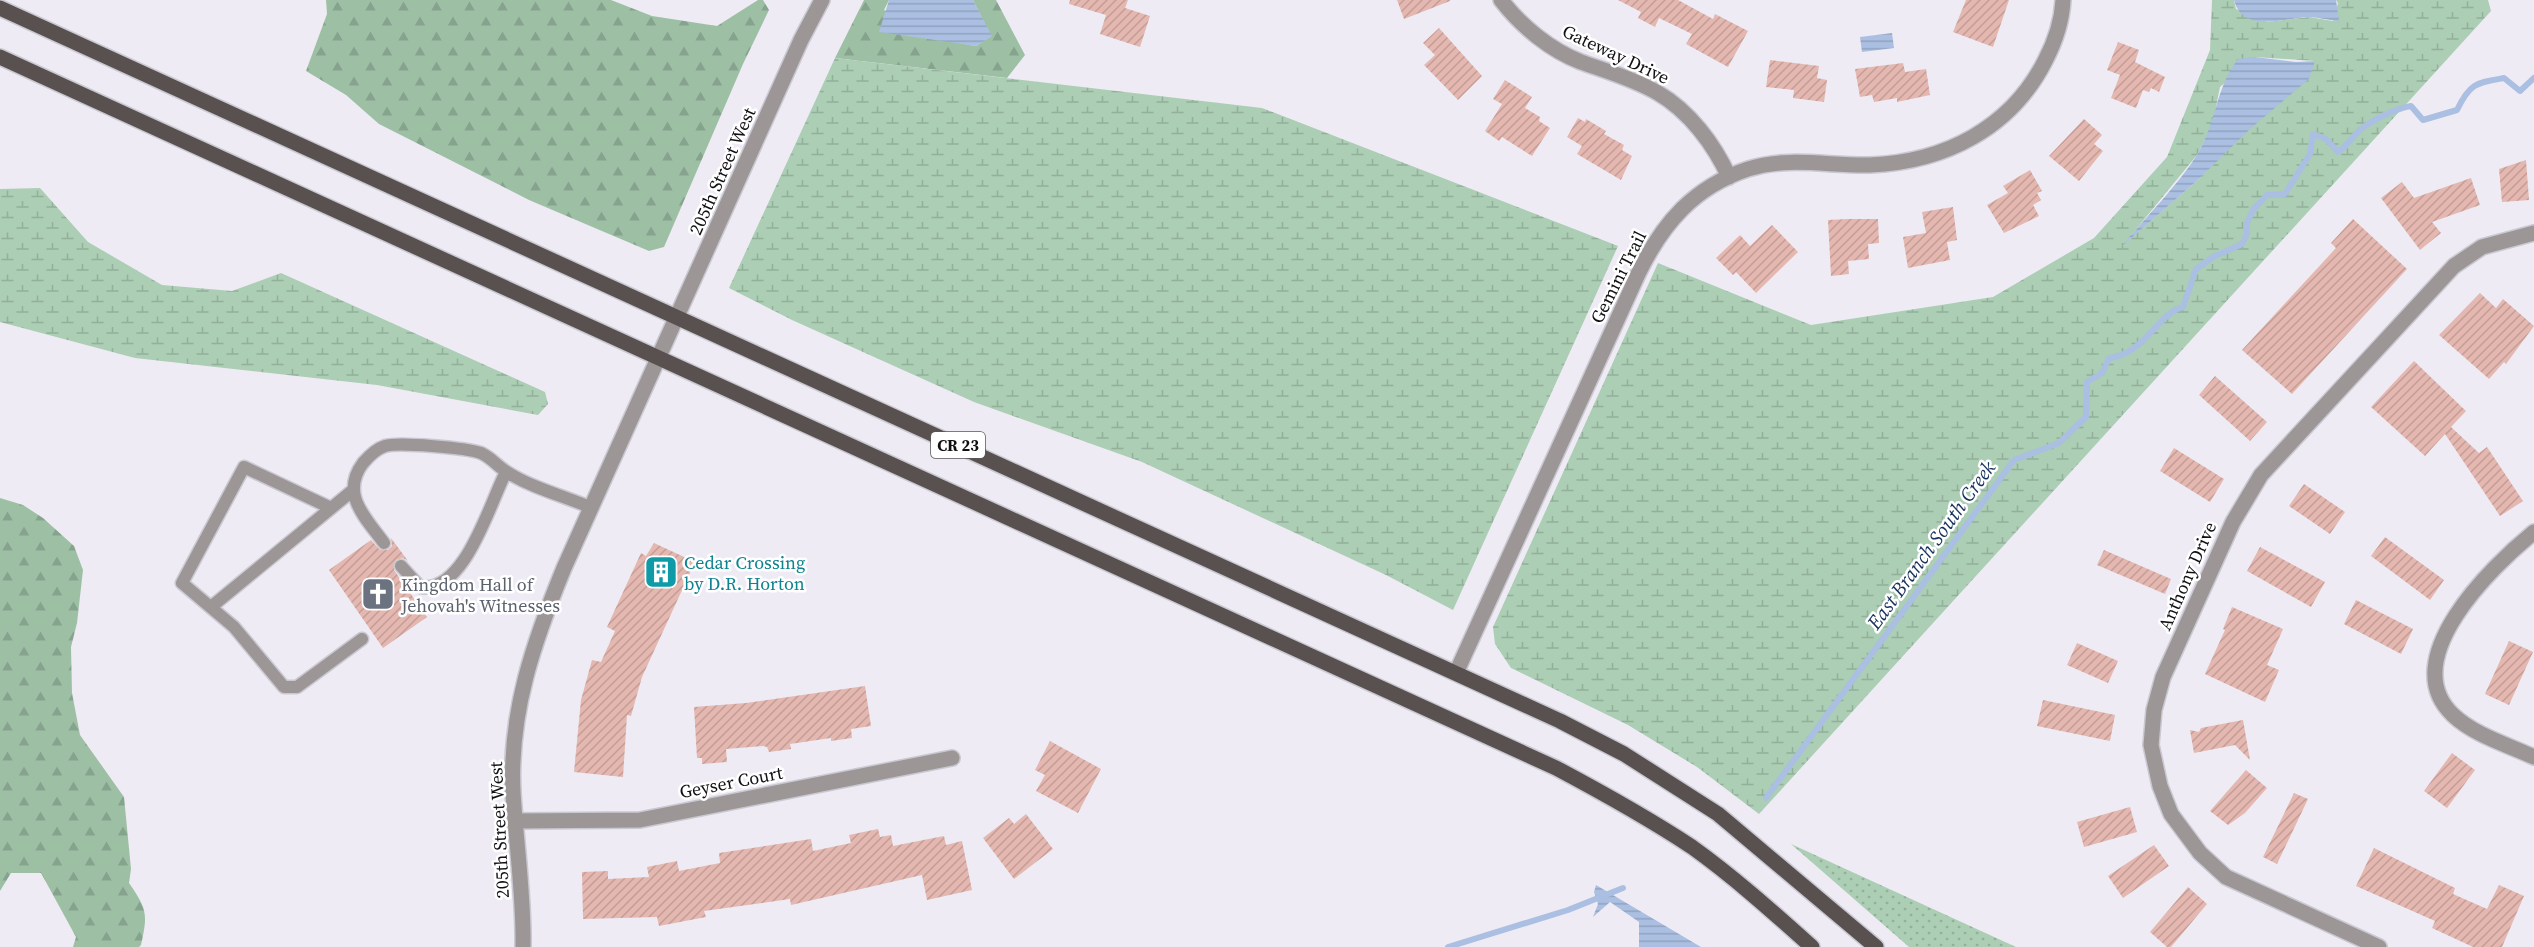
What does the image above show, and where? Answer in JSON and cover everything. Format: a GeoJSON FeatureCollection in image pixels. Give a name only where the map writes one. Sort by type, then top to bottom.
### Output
{"type":"FeatureCollection","features":[{"type":"Feature","properties":{"kind":"main road","name":"CR 23"},"geometry":{"type":"LineString","coordinates":[[0,8],[1589,735],[1675,786],[1748,837],[1876,947]]}},
{"type":"Feature","properties":{"kind":"main road","name":"CR 23"},"geometry":{"type":"LineString","coordinates":[[0,57],[1556,768],[1641,814],[1692,848],[1812,947]]}},
{"type":"Feature","properties":{"kind":"street","name":"205th Street West"},"geometry":{"type":"LineString","coordinates":[[523,947],[522,899],[513,791],[515,731],[522,681],[543,620],[592,508],[801,40],[822,0]]}},
{"type":"Feature","properties":{"kind":"street","name":"Gateway Drive"},"geometry":{"type":"LineString","coordinates":[[1501,0],[1521,23],[1547,43],[1579,61],[1652,90],[1675,105],[1716,150],[1729,177]]}},
{"type":"Feature","properties":{"kind":"street","name":"Gemini Trail"},"geometry":{"type":"LineString","coordinates":[[1456,673],[1648,253],[1681,208],[1729,177],[1785,161],[1869,165],[1897,163],[1918,159],[1961,145],[1995,124],[2012,110],[2028,91],[2057,33],[2063,0]]}},
{"type":"Feature","properties":{"kind":"street","name":"Anthony Drive"},"geometry":{"type":"LineString","coordinates":[[2379,947],[2231,880],[2200,854],[2171,814],[2160,786],[2151,745],[2154,711],[2163,677],[2233,522],[2261,475],[2454,266],[2482,247],[2534,233]]}},
{"type":"Feature","properties":{"kind":"street"},"geometry":{"type":"LineString","coordinates":[[2534,532],[2495,569],[2453,620],[2439,647],[2435,669],[2438,691],[2452,714],[2476,730],[2534,757]]}},
{"type":"Feature","properties":{"kind":"street","name":"Geyser Court"},"geometry":{"type":"LineString","coordinates":[[516,821],[640,820],[952,758]]}},
{"type":"Feature","properties":{"kind":"lane"},"geometry":{"type":"LineString","coordinates":[[384,543],[355,503],[352,492],[354,478],[368,457],[376,450],[391,445],[479,452],[493,459],[506,472],[592,508]]}},
{"type":"Feature","properties":{"kind":"lane"},"geometry":{"type":"LineString","coordinates":[[331,508],[244,467],[182,583],[234,627],[284,687],[297,687],[362,639]]}},
{"type":"Feature","properties":{"kind":"lane"},"geometry":{"type":"LineString","coordinates":[[401,566],[420,587],[437,586],[449,576],[469,554],[506,472]]}},
{"type":"Feature","properties":{"kind":"lane"},"geometry":{"type":"LineString","coordinates":[[211,607],[352,492]]}},
{"type":"Feature","properties":{"kind":"green space"},"geometry":{"type":"Polygon","coordinates":[[[326,0],[611,0],[652,16],[717,26],[758,0],[763,0],[769,10],[743,64],[664,247],[649,251],[529,200],[379,124],[346,95],[306,71],[327,14],[326,0]]]}},
{"type":"Feature","properties":{"kind":"green space"},"geometry":{"type":"Polygon","coordinates":[[[864,0],[889,0],[884,10],[955,42],[976,46],[991,36],[973,0],[996,0],[1025,55],[1007,78],[835,58],[864,0]]]}},
{"type":"Feature","properties":{"kind":"green space"},"geometry":{"type":"Polygon","coordinates":[[[2212,0],[2234,0],[2236,9],[2267,22],[2309,17],[2333,21],[2338,3],[2336,0],[2488,0],[2491,11],[1759,814],[1697,767],[1628,725],[1511,668],[1495,644],[1493,627],[1658,263],[1811,325],[1993,297],[2094,238],[2167,157],[2210,50],[2212,0]],[[2255,57],[2220,87],[2212,126],[2197,155],[2124,244],[2199,179],[2315,61],[2255,57]]]}},
{"type":"Feature","properties":{"kind":"green space"},"geometry":{"type":"Polygon","coordinates":[[[835,58],[1262,108],[1618,246],[1453,610],[1386,575],[1142,462],[974,402],[792,320],[729,288],[835,58]]]}},
{"type":"Feature","properties":{"kind":"green space"},"geometry":{"type":"Polygon","coordinates":[[[40,188],[88,242],[162,285],[232,291],[281,273],[545,392],[548,404],[538,415],[377,385],[135,358],[0,322],[0,189],[40,188]]]}},
{"type":"Feature","properties":{"kind":"green space"},"geometry":{"type":"Polygon","coordinates":[[[0,498],[23,505],[43,518],[74,546],[83,570],[77,623],[71,647],[72,693],[80,735],[124,797],[131,869],[129,883],[143,906],[145,919],[139,947],[73,947],[76,937],[41,873],[11,873],[0,891],[0,498]]]}},
{"type":"Feature","properties":{"kind":"green space"},"geometry":{"type":"Polygon","coordinates":[[[1791,844],[2016,947],[1909,947],[1791,844]]]}},
{"type":"Feature","properties":{"kind":"water"},"geometry":{"type":"Polygon","coordinates":[[[889,0],[973,0],[992,36],[976,46],[879,32],[889,0]]]}},
{"type":"Feature","properties":{"kind":"water"},"geometry":{"type":"Polygon","coordinates":[[[2234,0],[2336,0],[2339,21],[2315,17],[2264,22],[2254,20],[2246,17],[2239,10],[2234,0]]]}},
{"type":"Feature","properties":{"kind":"water"},"geometry":{"type":"Polygon","coordinates":[[[1892,33],[1894,48],[1862,52],[1860,37],[1892,33]]]}},
{"type":"Feature","properties":{"kind":"water"},"geometry":{"type":"Polygon","coordinates":[[[2255,57],[2296,62],[2315,61],[2309,79],[2250,129],[2199,179],[2121,247],[2172,188],[2198,153],[2230,70],[2238,59],[2255,57]]]}},
{"type":"Feature","properties":{"kind":"water"},"geometry":{"type":"Polygon","coordinates":[[[1596,885],[1701,947],[1639,947],[1639,922],[1610,902],[1593,917],[1598,904],[1594,892],[1596,885]]]}},
{"type":"Feature","properties":{"kind":"building"},"geometry":{"type":"Polygon","coordinates":[[[1070,0],[1128,0],[1125,8],[1150,16],[1140,47],[1100,34],[1106,15],[1069,4],[1070,0]]]}},
{"type":"Feature","properties":{"kind":"building"},"geometry":{"type":"Polygon","coordinates":[[[1397,0],[1450,0],[1450,1],[1404,19],[1397,0]]]}},
{"type":"Feature","properties":{"kind":"building"},"geometry":{"type":"Polygon","coordinates":[[[1618,0],[1678,0],[1713,19],[1715,14],[1748,31],[1728,67],[1686,44],[1692,34],[1659,18],[1655,27],[1638,18],[1641,12],[1618,0]]]}},
{"type":"Feature","properties":{"kind":"building"},"geometry":{"type":"Polygon","coordinates":[[[1966,0],[2009,0],[1993,47],[1953,32],[1966,0]]]}},
{"type":"Feature","properties":{"kind":"building"},"geometry":{"type":"Polygon","coordinates":[[[1439,28],[1482,76],[1458,100],[1424,65],[1435,55],[1423,43],[1439,28]]]}},
{"type":"Feature","properties":{"kind":"building"},"geometry":{"type":"Polygon","coordinates":[[[2118,42],[2139,50],[2135,62],[2165,77],[2159,92],[2151,88],[2149,92],[2143,90],[2136,108],[2111,98],[2120,75],[2107,70],[2118,42]]]}},
{"type":"Feature","properties":{"kind":"building"},"geometry":{"type":"Polygon","coordinates":[[[1770,60],[1819,66],[1817,78],[1827,80],[1824,102],[1793,98],[1794,90],[1766,87],[1770,60]]]}},
{"type":"Feature","properties":{"kind":"building"},"geometry":{"type":"Polygon","coordinates":[[[1903,63],[1905,72],[1926,69],[1930,95],[1897,102],[1897,98],[1874,102],[1872,95],[1860,97],[1855,69],[1903,63]]]}},
{"type":"Feature","properties":{"kind":"building"},"geometry":{"type":"Polygon","coordinates":[[[1505,80],[1532,97],[1525,108],[1540,117],[1539,121],[1550,128],[1532,156],[1502,137],[1499,141],[1485,131],[1502,104],[1493,99],[1505,80]]]}},
{"type":"Feature","properties":{"kind":"building"},"geometry":{"type":"Polygon","coordinates":[[[1578,118],[1585,122],[1586,119],[1606,131],[1604,134],[1624,145],[1622,150],[1632,156],[1621,180],[1577,154],[1582,146],[1567,137],[1578,118]]]}},
{"type":"Feature","properties":{"kind":"building"},"geometry":{"type":"Polygon","coordinates":[[[2084,119],[2102,135],[2094,144],[2103,151],[2079,181],[2049,156],[2084,119]]]}},
{"type":"Feature","properties":{"kind":"building"},"geometry":{"type":"Polygon","coordinates":[[[2526,160],[2529,200],[2502,202],[2499,169],[2526,160]]]}},
{"type":"Feature","properties":{"kind":"building"},"geometry":{"type":"Polygon","coordinates":[[[2030,170],[2042,191],[2037,193],[2041,200],[2033,205],[2039,216],[2004,233],[1987,205],[2008,193],[2003,186],[2030,170]]]}},
{"type":"Feature","properties":{"kind":"building"},"geometry":{"type":"Polygon","coordinates":[[[2471,178],[2480,205],[2432,222],[2441,233],[2420,250],[2381,198],[2402,182],[2414,198],[2471,178]]]}},
{"type":"Feature","properties":{"kind":"building"},"geometry":{"type":"Polygon","coordinates":[[[1953,207],[1957,240],[1947,242],[1950,260],[1908,268],[1903,237],[1926,233],[1922,212],[1953,207]]]}},
{"type":"Feature","properties":{"kind":"building"},"geometry":{"type":"Polygon","coordinates":[[[1878,219],[1879,243],[1868,244],[1869,259],[1848,261],[1849,274],[1831,276],[1828,220],[1878,219]]]}},
{"type":"Feature","properties":{"kind":"building"},"geometry":{"type":"Polygon","coordinates":[[[2353,219],[2407,269],[2292,394],[2242,350],[2336,248],[2331,243],[2353,219]]]}},
{"type":"Feature","properties":{"kind":"building"},"geometry":{"type":"Polygon","coordinates":[[[1772,225],[1798,252],[1756,293],[1736,272],[1733,275],[1716,258],[1740,235],[1750,246],[1772,225]]]}},
{"type":"Feature","properties":{"kind":"building"},"geometry":{"type":"Polygon","coordinates":[[[2480,293],[2496,308],[2503,299],[2534,326],[2506,364],[2504,362],[2489,379],[2439,335],[2480,293]]]}},
{"type":"Feature","properties":{"kind":"building"},"geometry":{"type":"Polygon","coordinates":[[[2414,361],[2466,411],[2451,427],[2479,453],[2487,447],[2523,501],[2500,516],[2445,434],[2425,456],[2371,407],[2414,361]]]}},
{"type":"Feature","properties":{"kind":"building"},"geometry":{"type":"Polygon","coordinates":[[[2215,376],[2267,422],[2250,441],[2199,395],[2215,376]]]}},
{"type":"Feature","properties":{"kind":"building"},"geometry":{"type":"Polygon","coordinates":[[[2174,448],[2224,479],[2210,502],[2160,471],[2174,448]]]}},
{"type":"Feature","properties":{"kind":"building"},"geometry":{"type":"Polygon","coordinates":[[[2304,484],[2345,512],[2330,534],[2289,506],[2304,484]]]}},
{"type":"Feature","properties":{"kind":"building"},"geometry":{"type":"Polygon","coordinates":[[[2385,537],[2444,580],[2430,600],[2371,556],[2385,537]]]}},
{"type":"Feature","properties":{"kind":"building","name":"Kingdom Hall of Jehovah's Witnesses"},"geometry":{"type":"Polygon","coordinates":[[[391,538],[408,561],[403,558],[396,560],[394,570],[427,617],[383,648],[329,570],[371,540],[380,550],[388,550],[392,546],[391,538]]]}},
{"type":"Feature","properties":{"kind":"building"},"geometry":{"type":"Polygon","coordinates":[[[654,543],[695,562],[642,677],[631,716],[627,715],[623,777],[574,772],[581,700],[592,660],[601,662],[615,631],[607,627],[641,553],[646,556],[654,543]]]}},
{"type":"Feature","properties":{"kind":"building"},"geometry":{"type":"Polygon","coordinates":[[[2260,547],[2325,582],[2311,607],[2247,571],[2260,547]]]}},
{"type":"Feature","properties":{"kind":"building"},"geometry":{"type":"Polygon","coordinates":[[[2104,550],[2171,579],[2165,594],[2097,565],[2104,550]]]}},
{"type":"Feature","properties":{"kind":"building"},"geometry":{"type":"Polygon","coordinates":[[[2356,600],[2413,629],[2401,654],[2344,624],[2356,600]]]}},
{"type":"Feature","properties":{"kind":"building"},"geometry":{"type":"Polygon","coordinates":[[[2232,607],[2283,629],[2267,665],[2279,670],[2265,702],[2205,674],[2225,630],[2223,629],[2232,607]]]}},
{"type":"Feature","properties":{"kind":"building"},"geometry":{"type":"Polygon","coordinates":[[[2509,641],[2533,652],[2509,705],[2485,694],[2509,641]]]}},
{"type":"Feature","properties":{"kind":"building"},"geometry":{"type":"Polygon","coordinates":[[[2077,643],[2118,661],[2108,683],[2067,665],[2077,643]]]}},
{"type":"Feature","properties":{"kind":"building"},"geometry":{"type":"Polygon","coordinates":[[[865,686],[871,726],[851,729],[852,738],[831,741],[831,738],[790,744],[791,749],[769,752],[767,747],[763,746],[726,749],[727,762],[702,764],[702,758],[697,758],[694,707],[746,703],[865,686]]]}},
{"type":"Feature","properties":{"kind":"building"},"geometry":{"type":"Polygon","coordinates":[[[2043,700],[2115,715],[2110,741],[2037,726],[2043,700]]]}},
{"type":"Feature","properties":{"kind":"building"},"geometry":{"type":"Polygon","coordinates":[[[2243,720],[2250,760],[2235,745],[2194,753],[2190,730],[2199,732],[2201,728],[2243,720]]]}},
{"type":"Feature","properties":{"kind":"building"},"geometry":{"type":"Polygon","coordinates":[[[1050,741],[1101,769],[1078,813],[1036,791],[1045,775],[1035,770],[1050,741]]]}},
{"type":"Feature","properties":{"kind":"building"},"geometry":{"type":"Polygon","coordinates":[[[2452,753],[2475,770],[2447,808],[2424,791],[2452,753]]]}},
{"type":"Feature","properties":{"kind":"building"},"geometry":{"type":"Polygon","coordinates":[[[2246,770],[2267,788],[2245,813],[2228,825],[2210,811],[2246,770]]]}},
{"type":"Feature","properties":{"kind":"building"},"geometry":{"type":"Polygon","coordinates":[[[2294,793],[2308,799],[2277,864],[2263,857],[2294,793]]]}},
{"type":"Feature","properties":{"kind":"building"},"geometry":{"type":"Polygon","coordinates":[[[2130,807],[2137,832],[2084,847],[2077,822],[2130,807]]]}},
{"type":"Feature","properties":{"kind":"building"},"geometry":{"type":"Polygon","coordinates":[[[1026,814],[1053,849],[1014,879],[983,838],[1009,818],[1014,824],[1026,814]]]}},
{"type":"Feature","properties":{"kind":"building"},"geometry":{"type":"Polygon","coordinates":[[[878,829],[880,837],[891,835],[893,846],[944,836],[946,845],[962,841],[972,890],[927,900],[922,875],[791,905],[790,899],[704,911],[706,917],[659,926],[657,917],[583,919],[582,872],[608,871],[608,879],[649,877],[647,867],[677,861],[679,871],[720,863],[719,853],[811,839],[813,851],[851,843],[849,835],[878,829]]]}},
{"type":"Feature","properties":{"kind":"building"},"geometry":{"type":"Polygon","coordinates":[[[2154,845],[2169,866],[2123,898],[2108,876],[2154,845]]]}},
{"type":"Feature","properties":{"kind":"building"},"geometry":{"type":"Polygon","coordinates":[[[2374,848],[2455,888],[2453,894],[2487,909],[2499,885],[2524,896],[2502,947],[2473,947],[2432,928],[2435,921],[2356,886],[2374,848]]]}},
{"type":"Feature","properties":{"kind":"building"},"geometry":{"type":"Polygon","coordinates":[[[2188,887],[2207,904],[2171,947],[2167,947],[2150,932],[2188,887]]]}},
{"type":"Feature","properties":{"kind":"waterway","name":"East Branch South Creek"},"geometry":{"type":"LineString","coordinates":[[1766,798],[2014,460],[2059,443],[2086,417],[2087,382],[2102,373],[2109,358],[2132,349],[2166,317],[2183,307],[2196,269],[2213,257],[2242,244],[2247,234],[2246,225],[2253,210],[2267,195],[2285,194],[2310,154],[2313,134],[2326,139],[2338,152],[2362,128],[2379,117],[2404,107],[2411,106],[2423,120],[2457,110],[2470,89],[2480,83],[2504,78],[2520,91],[2534,78]]}},
{"type":"Feature","properties":{"kind":"waterway","name":"East Branch South Creek"},"geometry":{"type":"LineString","coordinates":[[1448,947],[1568,910],[1623,888]]}},
{"type":"Feature","properties":{"kind":"place","name":"Cedar Crossing by D.R. Horton"},"geometry":{"type":"Point","coordinates":[661,572]}},
{"type":"Feature","properties":{"kind":"place","name":"Kingdom Hall of Jehovah's Witnesses"},"geometry":{"type":"Point","coordinates":[378,594]}}]}
